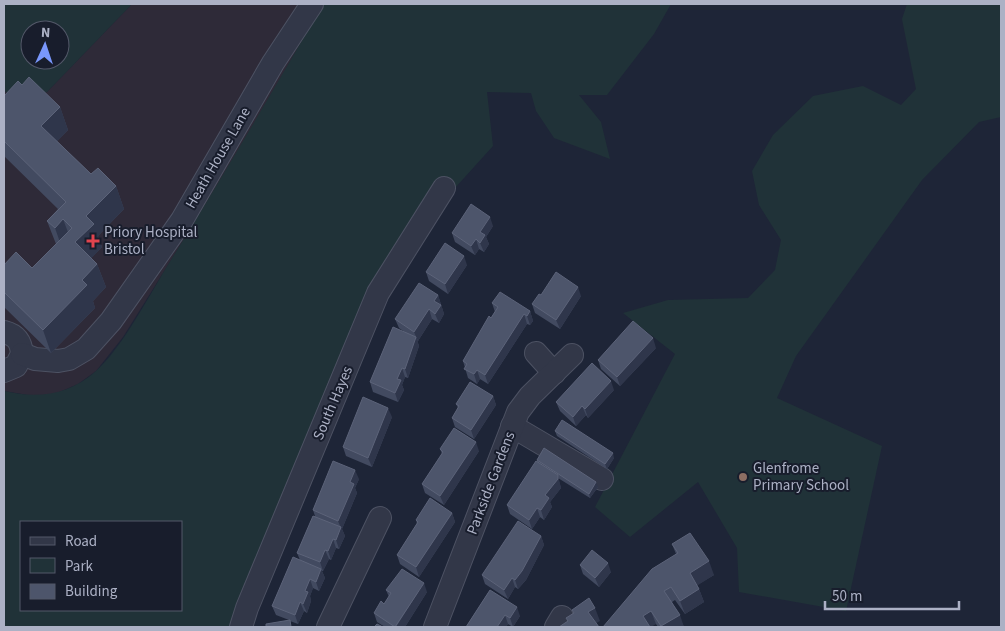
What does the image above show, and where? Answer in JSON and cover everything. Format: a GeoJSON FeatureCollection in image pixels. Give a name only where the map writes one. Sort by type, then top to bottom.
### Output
{"type":"FeatureCollection","features":[{"type":"Feature","properties":{"kind":"street","name":"Heath House Lane"},"geometry":{"type":"LineString","coordinates":[[22,354],[35,359],[58,361],[69,359],[86,349],[112,321],[182,220],[273,64],[312,4]]}},
{"type":"Feature","properties":{"kind":"street","name":"South Hayes"},"geometry":{"type":"LineString","coordinates":[[241,627],[247,608],[378,293],[444,188]]}},
{"type":"Feature","properties":{"kind":"street"},"geometry":{"type":"LineString","coordinates":[[4,332],[14,335],[18,340],[22,354],[16,366],[4,371]]}},
{"type":"Feature","properties":{"kind":"street"},"geometry":{"type":"LineString","coordinates":[[536,353],[554,373]]}},
{"type":"Feature","properties":{"kind":"street","name":"Parkside Gardens"},"geometry":{"type":"LineString","coordinates":[[435,627],[518,412],[530,396],[572,355]]}},
{"type":"Feature","properties":{"kind":"street"},"geometry":{"type":"LineString","coordinates":[[512,426],[602,479]]}},
{"type":"Feature","properties":{"kind":"street"},"geometry":{"type":"LineString","coordinates":[[328,627],[380,518]]}},
{"type":"Feature","properties":{"kind":"shaded area","name":"Priory Hospital Bristol"},"geometry":{"type":"Polygon","coordinates":[[[132,4],[323,4],[243,145],[123,337],[96,371],[78,384],[55,394],[34,396],[4,391],[4,91],[20,98],[47,92],[132,4]]]}},
{"type":"Feature","properties":{"kind":"green space"},"geometry":{"type":"Polygon","coordinates":[[[4,4],[132,4],[70,68],[70,20],[20,20],[20,70],[68,70],[47,92],[20,98],[4,91],[4,4]]]}},
{"type":"Feature","properties":{"kind":"green space"},"geometry":{"type":"Polygon","coordinates":[[[323,4],[671,4],[654,34],[607,95],[579,95],[601,122],[610,159],[554,138],[536,111],[531,93],[487,92],[493,146],[455,188],[428,197],[232,627],[4,627],[4,391],[29,395],[53,393],[75,385],[96,371],[115,350],[143,308],[246,137],[323,4]]]}},
{"type":"Feature","properties":{"kind":"green space"},"geometry":{"type":"Polygon","coordinates":[[[907,4],[1001,4],[1001,117],[979,122],[922,180],[796,356],[777,398],[882,446],[846,611],[739,592],[737,548],[698,482],[630,537],[595,507],[675,354],[623,313],[668,300],[748,298],[775,270],[781,240],[759,205],[752,171],[773,135],[813,96],[863,86],[901,105],[916,89],[902,19],[907,4]]]}},
{"type":"Feature","properties":{"kind":"building"},"geometry":{"type":"Polygon","coordinates":[[[29,77],[60,107],[41,126],[91,174],[98,168],[116,186],[86,216],[94,224],[75,242],[97,264],[82,280],[87,285],[43,330],[4,292],[4,265],[16,252],[32,268],[72,228],[63,219],[55,228],[47,221],[66,202],[4,141],[4,96],[18,81],[22,85],[29,77]]]}},
{"type":"Feature","properties":{"kind":"building"},"geometry":{"type":"Polygon","coordinates":[[[471,204],[490,217],[480,232],[485,235],[480,243],[476,239],[471,246],[452,233],[471,204]]]}},
{"type":"Feature","properties":{"kind":"building"},"geometry":{"type":"Polygon","coordinates":[[[445,243],[464,256],[445,284],[426,272],[445,243]]]}},
{"type":"Feature","properties":{"kind":"building"},"geometry":{"type":"Polygon","coordinates":[[[556,272],[578,287],[556,320],[532,304],[539,294],[541,295],[556,272]]]}},
{"type":"Feature","properties":{"kind":"building"},"geometry":{"type":"Polygon","coordinates":[[[419,283],[438,295],[434,301],[441,305],[435,314],[429,309],[414,332],[395,319],[419,283]]]}},
{"type":"Feature","properties":{"kind":"building"},"geometry":{"type":"Polygon","coordinates":[[[500,292],[530,311],[527,316],[524,314],[485,375],[477,370],[474,374],[464,369],[467,364],[463,361],[489,316],[491,318],[498,307],[492,303],[500,292]]]}},
{"type":"Feature","properties":{"kind":"building"},"geometry":{"type":"Polygon","coordinates":[[[633,321],[653,338],[617,377],[598,360],[633,321]]]}},
{"type":"Feature","properties":{"kind":"building"},"geometry":{"type":"Polygon","coordinates":[[[393,327],[416,337],[405,369],[402,368],[397,379],[401,380],[395,393],[370,382],[393,327]]]}},
{"type":"Feature","properties":{"kind":"building"},"geometry":{"type":"Polygon","coordinates":[[[592,363],[611,381],[585,409],[582,406],[573,417],[556,402],[592,363]]]}},
{"type":"Feature","properties":{"kind":"building"},"geometry":{"type":"Polygon","coordinates":[[[470,382],[493,396],[471,430],[452,418],[459,406],[456,404],[470,382]]]}},
{"type":"Feature","properties":{"kind":"building"},"geometry":{"type":"Polygon","coordinates":[[[363,397],[388,408],[368,458],[343,447],[363,397]]]}},
{"type":"Feature","properties":{"kind":"building"},"geometry":{"type":"Polygon","coordinates":[[[562,420],[613,453],[605,464],[555,431],[562,420]]]}},
{"type":"Feature","properties":{"kind":"building"},"geometry":{"type":"Polygon","coordinates":[[[454,428],[476,442],[440,496],[422,484],[443,452],[440,449],[454,428]]]}},
{"type":"Feature","properties":{"kind":"building"},"geometry":{"type":"Polygon","coordinates":[[[544,448],[596,482],[589,494],[537,460],[544,448]]]}},
{"type":"Feature","properties":{"kind":"building"},"geometry":{"type":"Polygon","coordinates":[[[333,461],[355,470],[350,482],[354,484],[338,521],[313,510],[333,461]]]}},
{"type":"Feature","properties":{"kind":"building"},"geometry":{"type":"Polygon","coordinates":[[[536,461],[558,475],[558,479],[545,495],[549,498],[541,510],[537,508],[529,520],[507,505],[536,461]]]}},
{"type":"Feature","properties":{"kind":"building"},"geometry":{"type":"Polygon","coordinates":[[[430,498],[452,513],[416,567],[397,555],[418,522],[416,520],[430,498]]]}},
{"type":"Feature","properties":{"kind":"building"},"geometry":{"type":"Polygon","coordinates":[[[313,516],[341,527],[336,540],[333,539],[328,551],[325,550],[320,562],[297,553],[313,516]]]}},
{"type":"Feature","properties":{"kind":"building"},"geometry":{"type":"Polygon","coordinates":[[[518,521],[541,536],[522,571],[515,580],[512,578],[504,590],[482,575],[518,521]]]}},
{"type":"Feature","properties":{"kind":"building"},"geometry":{"type":"Polygon","coordinates":[[[690,533],[709,561],[690,573],[699,589],[680,601],[671,587],[664,591],[680,615],[661,626],[651,611],[643,616],[650,627],[603,627],[652,569],[678,553],[672,544],[690,533]]]}},
{"type":"Feature","properties":{"kind":"building"},"geometry":{"type":"Polygon","coordinates":[[[592,550],[608,563],[595,578],[580,565],[592,550]]]}},
{"type":"Feature","properties":{"kind":"building"},"geometry":{"type":"Polygon","coordinates":[[[293,557],[321,569],[316,582],[310,579],[305,591],[308,592],[303,604],[300,602],[295,615],[272,606],[293,557]]]}},
{"type":"Feature","properties":{"kind":"building"},"geometry":{"type":"Polygon","coordinates":[[[402,569],[424,583],[395,627],[374,613],[381,601],[384,604],[391,593],[386,590],[402,569]]]}},
{"type":"Feature","properties":{"kind":"building"},"geometry":{"type":"Polygon","coordinates":[[[490,590],[517,607],[510,618],[505,615],[497,627],[466,627],[490,590]]]}},
{"type":"Feature","properties":{"kind":"building"},"geometry":{"type":"Polygon","coordinates":[[[589,598],[595,608],[588,612],[599,627],[559,627],[568,621],[566,618],[574,613],[572,610],[589,598]]]}},
{"type":"Feature","properties":{"kind":"building"},"geometry":{"type":"Polygon","coordinates":[[[290,620],[291,627],[266,627],[266,624],[290,620]]]}},
{"type":"Feature","properties":{"kind":"place","name":"Priory Hospital Bristol"},"geometry":{"type":"Point","coordinates":[93,241]}},
{"type":"Feature","properties":{"kind":"place","name":"Glenfrome Primary School"},"geometry":{"type":"Point","coordinates":[743,477]}}]}
